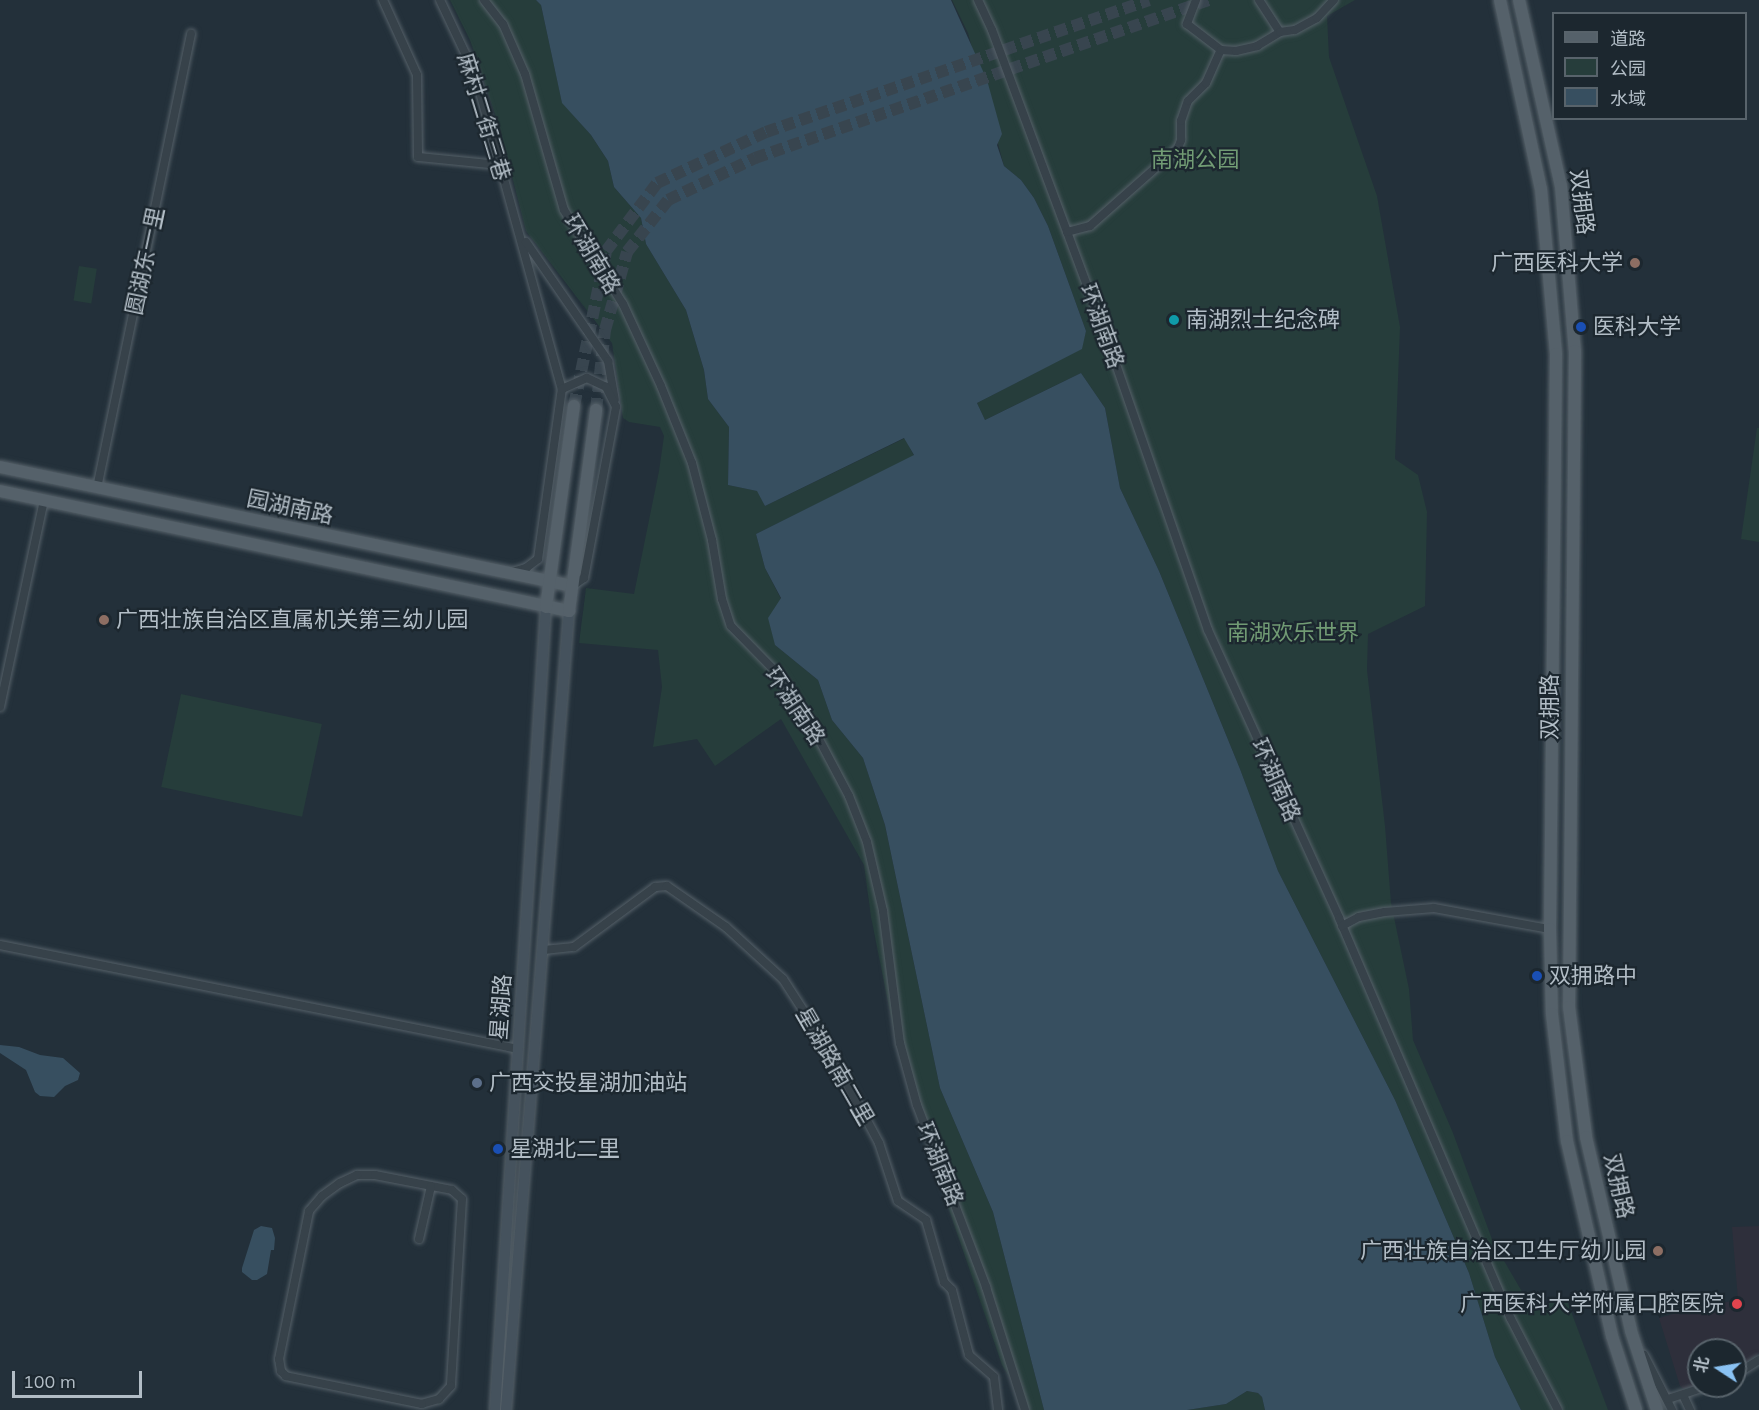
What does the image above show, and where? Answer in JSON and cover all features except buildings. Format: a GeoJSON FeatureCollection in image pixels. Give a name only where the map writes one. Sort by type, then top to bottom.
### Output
{"type":"FeatureCollection","features":[{"type":"Feature","properties":{"kind":"main road","name":"双拥路"},"geometry":{"type":"LineString","coordinates":[[1500,0],[1541,189],[1556,354],[1550,929],[1552,1014],[1567,1141],[1612,1336],[1636,1410]]}},
{"type":"Feature","properties":{"kind":"main road","name":"双拥路"},"geometry":{"type":"LineString","coordinates":[[1519,0],[1561,186],[1575,351],[1569,1007],[1586,1137],[1631,1331],[1659,1410]]}},
{"type":"Feature","properties":{"kind":"main road"},"geometry":{"type":"LineString","coordinates":[[546,607],[574,406]]}},
{"type":"Feature","properties":{"kind":"main road"},"geometry":{"type":"LineString","coordinates":[[569,611],[596,410]]}},
{"type":"Feature","properties":{"kind":"main road","name":"园湖南路"},"geometry":{"type":"LineString","coordinates":[[0,468],[572,586]]}},
{"type":"Feature","properties":{"kind":"main road","name":"园湖南路"},"geometry":{"type":"LineString","coordinates":[[0,491],[569,611]]}},
{"type":"Feature","properties":{"kind":"main road","name":"星湖路"},"geometry":{"type":"LineString","coordinates":[[495,1410],[546,607]]}},
{"type":"Feature","properties":{"kind":"main road","name":"星湖路"},"geometry":{"type":"LineString","coordinates":[[506,1410],[569,611]]}},
{"type":"Feature","properties":{"kind":"street"},"geometry":{"type":"LineString","coordinates":[[383,0],[417,75],[418,157],[498,165]]}},
{"type":"Feature","properties":{"kind":"street","name":"麻村二街三巷"},"geometry":{"type":"LineString","coordinates":[[440,0],[476,74],[498,165],[521,236]]}},
{"type":"Feature","properties":{"kind":"street","name":"环湖南路"},"geometry":{"type":"LineString","coordinates":[[484,0],[503,24],[525,74],[564,210],[622,304],[661,386],[693,463],[712,540],[722,599],[731,626],[780,676],[812,726],[849,796],[867,842],[882,911],[900,1043],[917,1105],[982,1277],[1025,1410]]}},
{"type":"Feature","properties":{"kind":"street","name":"环湖南路"},"geometry":{"type":"LineString","coordinates":[[978,0],[992,30],[1067,232],[1208,630],[1342,926],[1511,1319],[1558,1410]]}},
{"type":"Feature","properties":{"kind":"street"},"geometry":{"type":"LineString","coordinates":[[1196,0],[1187,24],[1221,50],[1236,51],[1257,46],[1280,32],[1295,30],[1317,18],[1334,0]]}},
{"type":"Feature","properties":{"kind":"street"},"geometry":{"type":"LineString","coordinates":[[1259,0],[1280,32]]}},
{"type":"Feature","properties":{"kind":"street","name":"圆湖东一里"},"geometry":{"type":"LineString","coordinates":[[97,488],[191,34]]}},
{"type":"Feature","properties":{"kind":"street"},"geometry":{"type":"LineString","coordinates":[[1067,232],[1090,226],[1178,148],[1181,140],[1181,121],[1188,101],[1206,83],[1221,50]]}},
{"type":"Feature","properties":{"kind":"street"},"geometry":{"type":"LineString","coordinates":[[506,573],[526,568],[538,559],[562,389],[521,236]]}},
{"type":"Feature","properties":{"kind":"street"},"geometry":{"type":"LineString","coordinates":[[521,236],[608,362],[616,407],[584,578],[572,586]]}},
{"type":"Feature","properties":{"kind":"street"},"geometry":{"type":"LineString","coordinates":[[562,389],[587,378],[606,387],[616,407]]}},
{"type":"Feature","properties":{"kind":"street"},"geometry":{"type":"LineString","coordinates":[[0,707],[44,500]]}},
{"type":"Feature","properties":{"kind":"street","name":"星湖路南二里"},"geometry":{"type":"LineString","coordinates":[[544,950],[574,947],[655,888],[667,886],[726,927],[783,979],[832,1055],[879,1143],[898,1201],[926,1220],[944,1282],[952,1290],[969,1355],[994,1377],[998,1410]]}},
{"type":"Feature","properties":{"kind":"street"},"geometry":{"type":"LineString","coordinates":[[1342,926],[1359,917],[1385,912],[1434,908],[1550,929]]}},
{"type":"Feature","properties":{"kind":"street"},"geometry":{"type":"LineString","coordinates":[[0,945],[518,1049]]}},
{"type":"Feature","properties":{"kind":"street"},"geometry":{"type":"LineString","coordinates":[[357,1175],[375,1175],[430,1186],[452,1190],[462,1199],[451,1386],[440,1399],[422,1404],[286,1376],[281,1371],[279,1359],[309,1211],[322,1196],[339,1183],[357,1175]]}},
{"type":"Feature","properties":{"kind":"street"},"geometry":{"type":"LineString","coordinates":[[419,1239],[430,1186]]}},
{"type":"Feature","properties":{"kind":"street"},"geometry":{"type":"LineString","coordinates":[[1631,1331],[1672,1410]]}},
{"type":"Feature","properties":{"kind":"street"},"geometry":{"type":"LineString","coordinates":[[1668,1399],[1687,1394]]}},
{"type":"Feature","properties":{"kind":"street"},"geometry":{"type":"LineString","coordinates":[[1683,1395],[1690,1410]]}},
{"type":"Feature","properties":{"kind":"shaded area","name":"广西医科大学附属口腔医院"},"geometry":{"type":"Polygon","coordinates":[[[1759,1226],[1759,1353],[1747,1362],[1747,1338],[1687,1338],[1687,1388],[1684,1389],[1680,1386],[1659,1318],[1694,1308],[1738,1300],[1732,1227],[1759,1226]]]}},
{"type":"Feature","properties":{"kind":"green space"},"geometry":{"type":"Polygon","coordinates":[[[450,0],[536,0],[541,5],[562,102],[591,135],[608,161],[614,187],[641,218],[646,244],[686,310],[704,370],[708,399],[729,427],[728,485],[758,491],[765,506],[905,438],[914,456],[756,534],[765,568],[781,599],[775,645],[818,680],[832,720],[863,758],[885,825],[940,1088],[993,1212],[1044,1410],[1022,1410],[1014,1384],[1002,1365],[914,1107],[895,1037],[871,917],[864,865],[781,719],[715,766],[697,739],[653,747],[662,687],[658,650],[579,643],[586,588],[634,594],[664,436],[660,427],[629,422],[623,418],[612,343],[526,231],[500,129],[470,40],[450,0]]]}},
{"type":"Feature","properties":{"kind":"green space","name":"南湖公园"},"geometry":{"type":"Polygon","coordinates":[[[952,0],[1355,0],[1327,16],[1329,57],[1377,196],[1400,327],[1395,459],[1418,475],[1427,512],[1425,606],[1368,634],[1367,670],[1385,826],[1391,903],[1409,989],[1413,1040],[1453,1133],[1493,1242],[1531,1307],[1566,1298],[1608,1410],[1521,1410],[1495,1357],[1469,1273],[1395,1100],[1278,871],[1240,769],[1159,571],[1120,488],[1105,408],[1081,373],[985,420],[977,403],[1081,349],[1086,331],[1048,226],[1034,198],[1021,180],[1004,166],[968,33],[952,0]]]}},
{"type":"Feature","properties":{"kind":"green space"},"geometry":{"type":"Polygon","coordinates":[[[79,266],[97,269],[91,303],[74,301],[79,266]]]}},
{"type":"Feature","properties":{"kind":"green space"},"geometry":{"type":"Polygon","coordinates":[[[1757,428],[1759,428],[1759,542],[1741,539],[1757,428]]]}},
{"type":"Feature","properties":{"kind":"green space"},"geometry":{"type":"Polygon","coordinates":[[[181,694],[322,724],[302,817],[161,787],[181,694]]]}},
{"type":"Feature","properties":{"kind":"green space"},"geometry":{"type":"Polygon","coordinates":[[[1247,1391],[1258,1393],[1262,1397],[1265,1410],[1187,1410],[1226,1404],[1247,1391]]]}},
{"type":"Feature","properties":{"kind":"water"},"geometry":{"type":"Polygon","coordinates":[[[536,0],[951,0],[987,80],[1002,134],[997,145],[1004,166],[1021,180],[1034,198],[1048,226],[1086,331],[1082,349],[977,403],[985,420],[1081,373],[1105,408],[1120,488],[1159,571],[1240,769],[1278,871],[1395,1100],[1469,1273],[1495,1357],[1521,1410],[1265,1410],[1262,1397],[1258,1393],[1247,1391],[1226,1404],[1187,1410],[1044,1410],[993,1212],[940,1088],[885,825],[863,758],[832,720],[818,680],[775,645],[768,618],[781,598],[765,568],[756,534],[914,455],[904,438],[765,506],[757,491],[728,485],[729,427],[708,399],[704,370],[686,310],[646,244],[641,218],[614,187],[608,161],[591,135],[562,103],[541,5],[536,0]]]}},
{"type":"Feature","properties":{"kind":"water"},"geometry":{"type":"Polygon","coordinates":[[[0,1045],[19,1047],[40,1055],[63,1058],[80,1073],[78,1080],[65,1086],[54,1097],[40,1096],[35,1092],[26,1070],[0,1053],[0,1045]]]}},
{"type":"Feature","properties":{"kind":"water"},"geometry":{"type":"Polygon","coordinates":[[[261,1226],[272,1228],[275,1238],[274,1250],[271,1250],[267,1274],[257,1280],[252,1280],[242,1272],[242,1268],[254,1230],[261,1226]]]}},
{"type":"Feature","properties":{"kind":"tunnel"},"geometry":{"type":"LineString","coordinates":[[574,406],[606,251],[657,183],[766,132],[1149,0]]}},
{"type":"Feature","properties":{"kind":"tunnel"},"geometry":{"type":"LineString","coordinates":[[596,410],[605,330],[627,252],[668,200],[755,158],[1208,0]]}},
{"type":"Feature","properties":{"kind":"place","name":"广西医科大学"},"geometry":{"type":"Point","coordinates":[1635,263]}},
{"type":"Feature","properties":{"kind":"place","name":"南湖烈士纪念碑"},"geometry":{"type":"Point","coordinates":[1174,320]}},
{"type":"Feature","properties":{"kind":"place","name":"医科大学"},"geometry":{"type":"Point","coordinates":[1581,327]}},
{"type":"Feature","properties":{"kind":"place","name":"广西壮族自治区直属机关第三幼儿园"},"geometry":{"type":"Point","coordinates":[104,620]}},
{"type":"Feature","properties":{"kind":"place","name":"双拥路中"},"geometry":{"type":"Point","coordinates":[1537,976]}},
{"type":"Feature","properties":{"kind":"place","name":"广西交投星湖加油站"},"geometry":{"type":"Point","coordinates":[477,1083]}},
{"type":"Feature","properties":{"kind":"place","name":"星湖北二里"},"geometry":{"type":"Point","coordinates":[498,1149]}},
{"type":"Feature","properties":{"kind":"place","name":"广西壮族自治区卫生厅幼儿园"},"geometry":{"type":"Point","coordinates":[1658,1251]}},
{"type":"Feature","properties":{"kind":"place","name":"广西医科大学附属口腔医院"},"geometry":{"type":"Point","coordinates":[1737,1304]}},
{"type":"Feature","properties":{"kind":"park label","name":"南湖欢乐世界"},"geometry":{"type":"Point","coordinates":[1293,633]}}]}
